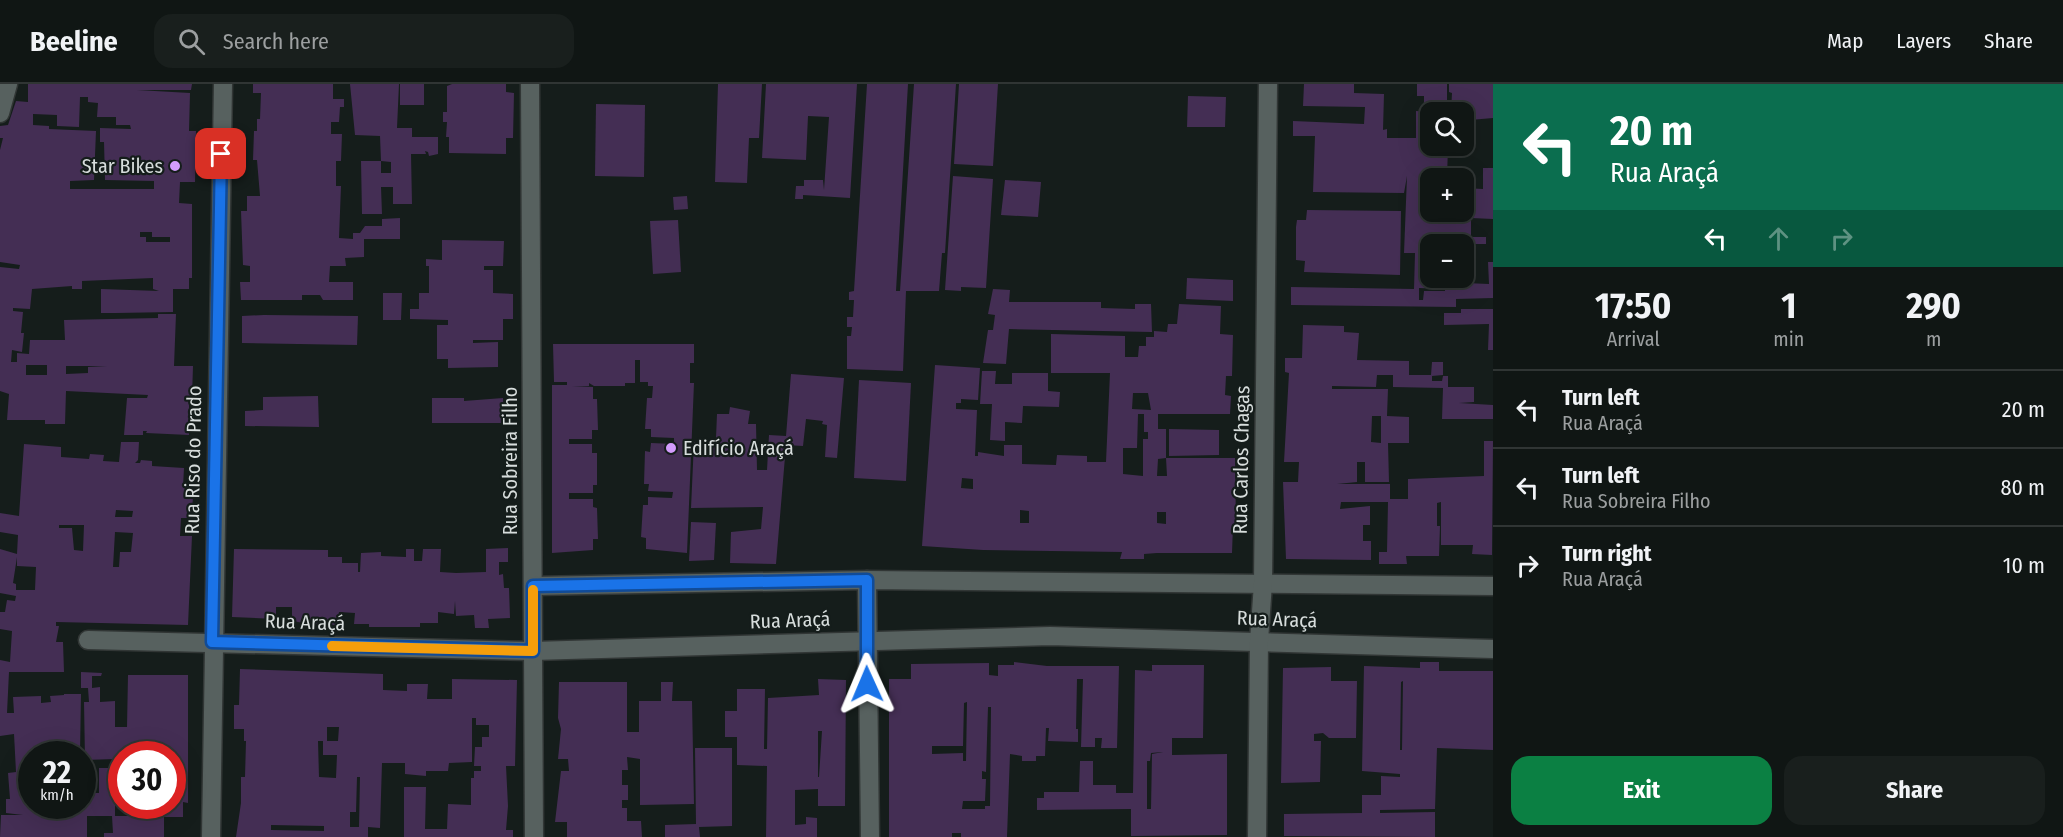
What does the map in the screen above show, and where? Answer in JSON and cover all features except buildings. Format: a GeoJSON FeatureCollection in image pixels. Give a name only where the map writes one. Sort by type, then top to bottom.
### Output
{"type":"FeatureCollection","features":[{"type":"Feature","properties":{"kind":"street"},"geometry":{"type":"LineString","coordinates":[[0,113],[8,84]]}},
{"type":"Feature","properties":{"kind":"street","name":"Rua Riso do Prado"},"geometry":{"type":"LineString","coordinates":[[211,837],[212,642],[223,84]]}},
{"type":"Feature","properties":{"kind":"street","name":"Rua Sobreira Filho"},"geometry":{"type":"LineString","coordinates":[[530,84],[534,837]]}},
{"type":"Feature","properties":{"kind":"street","name":"Rua Carlos Chagas"},"geometry":{"type":"LineString","coordinates":[[1257,837],[1259,640],[1263,583],[1268,84]]}},
{"type":"Feature","properties":{"kind":"street"},"geometry":{"type":"LineString","coordinates":[[867,580],[870,837]]}},
{"type":"Feature","properties":{"kind":"street","name":"Rua Araçá"},"geometry":{"type":"LineString","coordinates":[[533,586],[867,580],[1493,586]]}},
{"type":"Feature","properties":{"kind":"street","name":"Rua Araçá"},"geometry":{"type":"LineString","coordinates":[[88,640],[533,651],[1050,636],[1259,640],[1493,650]]}},
{"type":"Feature","properties":{"kind":"slow traffic"},"geometry":{"type":"LineString","coordinates":[[332,646],[533,651],[533,590]]}},
{"type":"Feature","properties":{"kind":"place","name":"Star Bikes"},"geometry":{"type":"Point","coordinates":[175,166]}},
{"type":"Feature","properties":{"kind":"place","name":"Edifício Araçá"},"geometry":{"type":"Point","coordinates":[671,448]}},
{"type":"Feature","properties":{"kind":"route"},"geometry":{"type":"LineString","coordinates":[[221,154],[212,642],[533,651],[533,586],[867,580],[867,684]]}}]}
